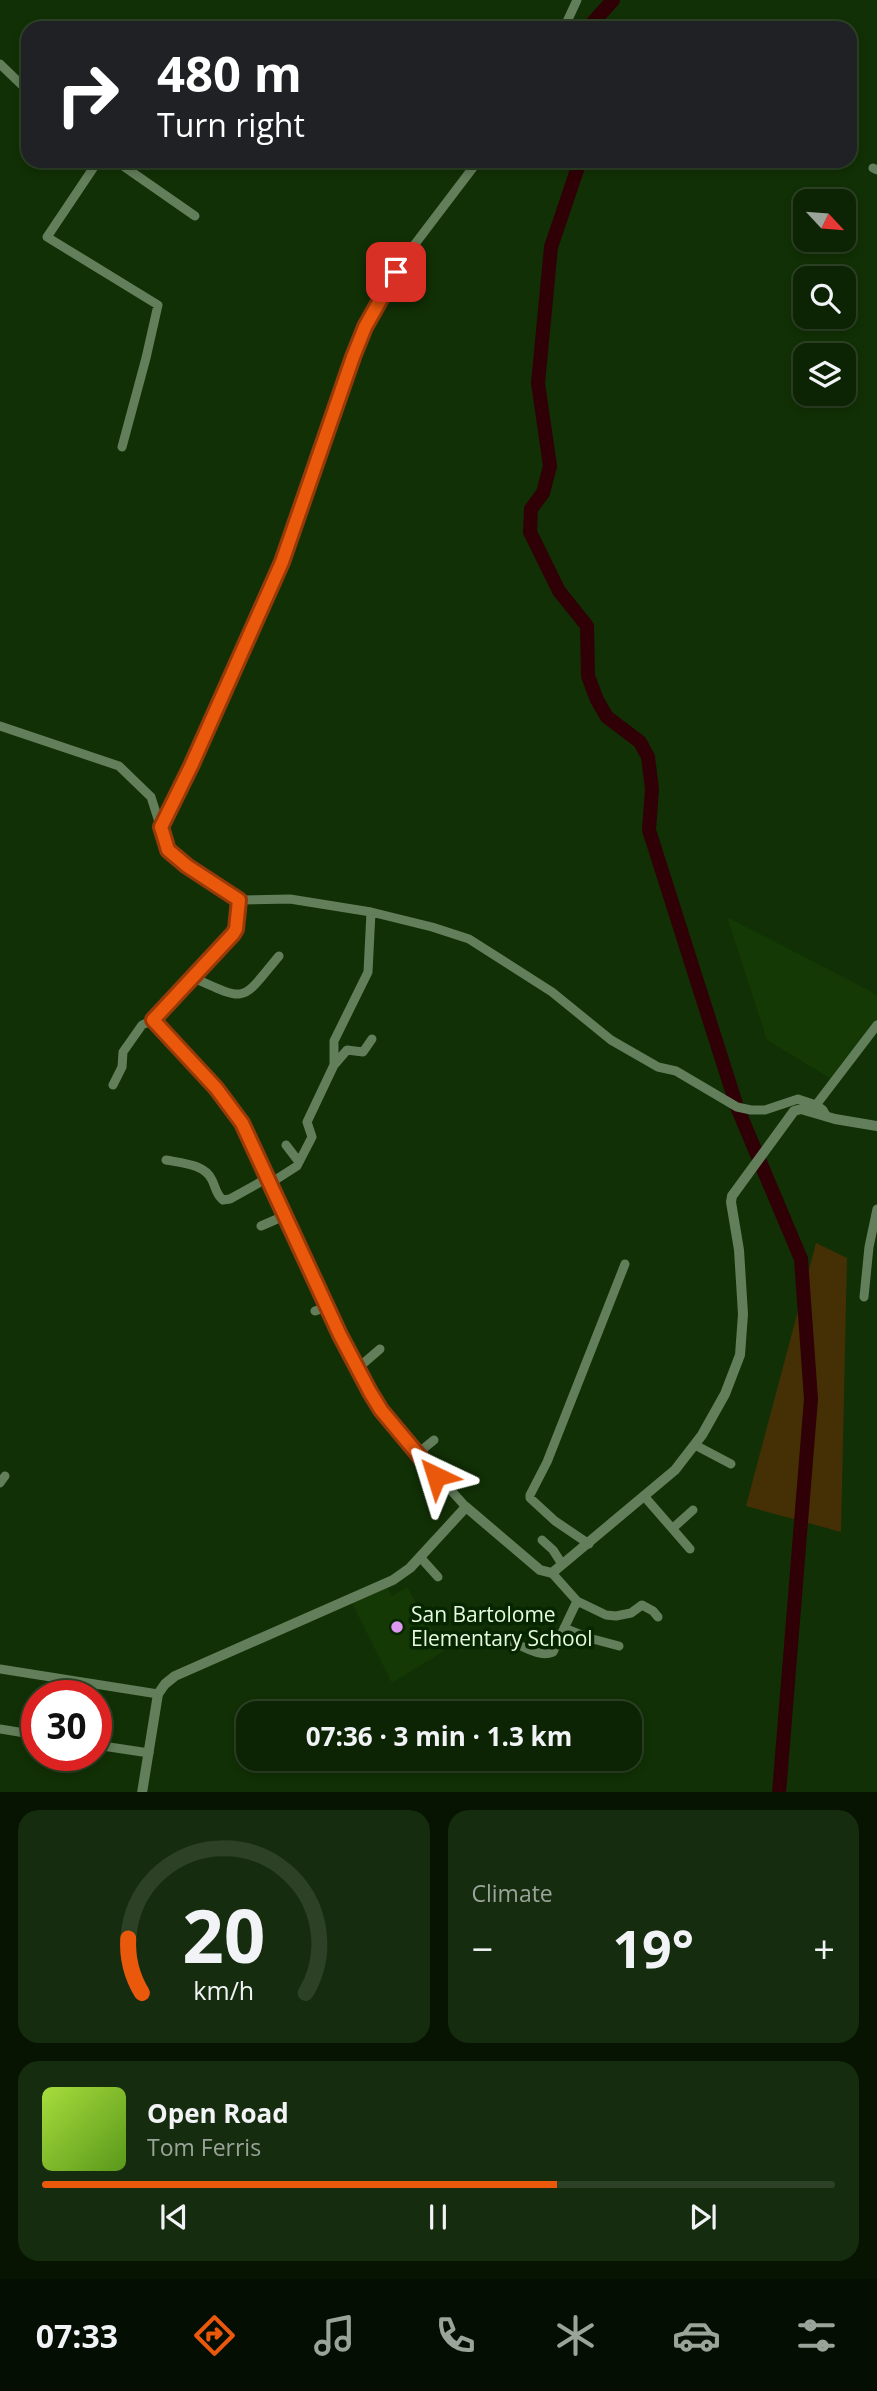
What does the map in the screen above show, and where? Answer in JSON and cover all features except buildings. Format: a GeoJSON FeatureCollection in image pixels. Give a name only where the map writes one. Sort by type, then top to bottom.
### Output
{"type":"FeatureCollection","features":[{"type":"Feature","properties":{"kind":"street"},"geometry":{"type":"LineString","coordinates":[[567,21],[577,0]]}},
{"type":"Feature","properties":{"kind":"street"},"geometry":{"type":"LineString","coordinates":[[0,64],[21,84]]}},
{"type":"Feature","properties":{"kind":"street"},"geometry":{"type":"LineString","coordinates":[[94,168],[47,237],[158,305],[122,447]]}},
{"type":"Feature","properties":{"kind":"street"},"geometry":{"type":"LineString","coordinates":[[126,168],[195,216]]}},
{"type":"Feature","properties":{"kind":"street"},"geometry":{"type":"LineString","coordinates":[[161,827],[282,562],[365,327],[400,265],[473,168]]}},
{"type":"Feature","properties":{"kind":"street"},"geometry":{"type":"LineString","coordinates":[[0,726],[119,766],[151,797],[168,850],[195,872],[239,900],[290,899],[371,912],[432,927],[477,943],[552,992],[611,1040],[658,1067],[676,1071],[737,1107],[765,1110],[798,1099],[816,1105],[827,1117]]}},
{"type":"Feature","properties":{"kind":"street"},"geometry":{"type":"LineString","coordinates":[[113,1085],[122,1067],[123,1052],[142,1025],[153,1020],[233,934],[239,900]]}},
{"type":"Feature","properties":{"kind":"street"},"geometry":{"type":"LineString","coordinates":[[334,1065],[334,1041],[368,972],[371,912]]}},
{"type":"Feature","properties":{"kind":"street"},"geometry":{"type":"LineString","coordinates":[[194,978],[233,995],[240,995],[251,990],[279,956]]}},
{"type":"Feature","properties":{"kind":"street"},"geometry":{"type":"LineString","coordinates":[[153,1020],[216,1088],[244,1127],[358,1368],[381,1410],[417,1454],[466,1507],[540,1570],[552,1573],[577,1601],[606,1615],[624,1615],[642,1605],[658,1617]]}},
{"type":"Feature","properties":{"kind":"street"},"geometry":{"type":"LineString","coordinates":[[816,1105],[877,1025]]}},
{"type":"Feature","properties":{"kind":"street"},"geometry":{"type":"LineString","coordinates":[[166,1160],[204,1169],[209,1174],[218,1196],[223,1200],[268,1182],[295,1167],[312,1135],[307,1122],[334,1065],[347,1050],[363,1052],[372,1039]]}},
{"type":"Feature","properties":{"kind":"street"},"geometry":{"type":"LineString","coordinates":[[552,1573],[675,1470],[714,1416],[730,1384],[741,1350],[742,1280],[732,1196],[793,1111],[801,1109],[827,1117],[877,1126]]}},
{"type":"Feature","properties":{"kind":"street"},"geometry":{"type":"LineString","coordinates":[[286,1145],[299,1162]]}},
{"type":"Feature","properties":{"kind":"street"},"geometry":{"type":"LineString","coordinates":[[864,1297],[869,1247],[877,1209]]}},
{"type":"Feature","properties":{"kind":"street"},"geometry":{"type":"LineString","coordinates":[[261,1226],[284,1216]]}},
{"type":"Feature","properties":{"kind":"street"},"geometry":{"type":"LineString","coordinates":[[589,1544],[538,1507],[530,1499],[530,1494],[547,1462],[625,1264]]}},
{"type":"Feature","properties":{"kind":"street"},"geometry":{"type":"LineString","coordinates":[[315,1311],[327,1307]]}},
{"type":"Feature","properties":{"kind":"street"},"geometry":{"type":"LineString","coordinates":[[358,1368],[380,1349]]}},
{"type":"Feature","properties":{"kind":"street"},"geometry":{"type":"LineString","coordinates":[[417,1454],[434,1440]]}},
{"type":"Feature","properties":{"kind":"street"},"geometry":{"type":"LineString","coordinates":[[695,1445],[731,1464]]}},
{"type":"Feature","properties":{"kind":"street"},"geometry":{"type":"LineString","coordinates":[[644,1496],[690,1549]]}},
{"type":"Feature","properties":{"kind":"street"},"geometry":{"type":"LineString","coordinates":[[142,1792],[158,1694],[165,1684],[175,1676],[401,1575],[466,1507]]}},
{"type":"Feature","properties":{"kind":"street"},"geometry":{"type":"LineString","coordinates":[[673,1528],[693,1510]]}},
{"type":"Feature","properties":{"kind":"street"},"geometry":{"type":"LineString","coordinates":[[542,1540],[562,1564]]}},
{"type":"Feature","properties":{"kind":"street"},"geometry":{"type":"LineString","coordinates":[[420,1557],[438,1577]]}},
{"type":"Feature","properties":{"kind":"street"},"geometry":{"type":"LineString","coordinates":[[510,1641],[541,1654],[550,1654],[556,1647],[577,1601]]}},
{"type":"Feature","properties":{"kind":"street"},"geometry":{"type":"LineString","coordinates":[[565,1628],[620,1646]]}},
{"type":"Feature","properties":{"kind":"street"},"geometry":{"type":"LineString","coordinates":[[0,1669],[158,1694]]}},
{"type":"Feature","properties":{"kind":"street"},"geometry":{"type":"LineString","coordinates":[[0,1729],[21,1732]]}},
{"type":"Feature","properties":{"kind":"street"},"geometry":{"type":"LineString","coordinates":[[112,1747],[149,1753]]}},
{"type":"Feature","properties":{"kind":"shaded area"},"geometry":{"type":"Polygon","coordinates":[[[727,917],[877,996],[877,1021],[831,1079],[767,1040],[727,917]]]}},
{"type":"Feature","properties":{"kind":"shaded area"},"geometry":{"type":"Polygon","coordinates":[[[816,1243],[847,1258],[841,1532],[746,1506],[816,1243]]]}},
{"type":"Feature","properties":{"kind":"shaded area","name":"San Bartolome Elementary School"},"geometry":{"type":"Polygon","coordinates":[[[387,1587],[392,1596],[407,1587],[444,1651],[392,1683],[352,1603],[387,1587]]]}},
{"type":"Feature","properties":{"kind":"waterway"},"geometry":{"type":"LineString","coordinates":[[594,21],[613,0]]}},
{"type":"Feature","properties":{"kind":"waterway"},"geometry":{"type":"LineString","coordinates":[[578,168],[551,247],[538,383],[550,466],[543,493],[531,509],[530,532],[559,591],[587,626],[588,676],[597,700],[607,717],[640,742],[648,757],[652,789],[649,830],[737,1107],[801,1259],[811,1399],[779,1792]]}},
{"type":"Feature","properties":{"kind":"place","name":"San Bartolome Elementary School"},"geometry":{"type":"Point","coordinates":[397,1627]}},
{"type":"Feature","properties":{"kind":"route"},"geometry":{"type":"LineString","coordinates":[[396,272],[365,327],[353,357],[292,538],[260,614],[161,827],[168,850],[221,890],[239,900],[233,934],[153,1020],[216,1088],[242,1123],[340,1335],[370,1392],[381,1410],[436,1476]]}}]}
